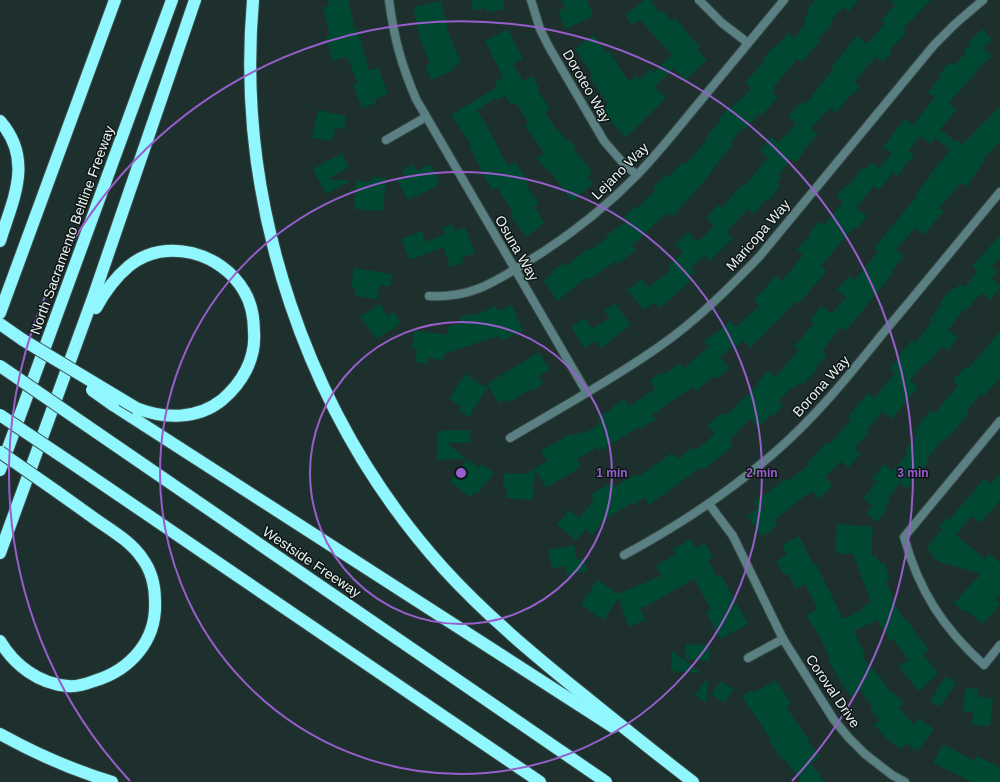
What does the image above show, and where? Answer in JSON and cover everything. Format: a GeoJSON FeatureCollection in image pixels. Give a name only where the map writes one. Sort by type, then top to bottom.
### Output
{"type":"FeatureCollection","features":[{"type":"Feature","properties":{"kind":"highway"},"geometry":{"type":"LineString","coordinates":[[0,313],[115,0]]}},
{"type":"Feature","properties":{"kind":"highway","name":"North Sacramento Beltline Freeway"},"geometry":{"type":"LineString","coordinates":[[0,470],[172,0]]}},
{"type":"Feature","properties":{"kind":"highway"},"geometry":{"type":"LineString","coordinates":[[0,553],[72,358],[195,0]]}},
{"type":"Feature","properties":{"kind":"highway"},"geometry":{"type":"LineString","coordinates":[[253,0],[251,62],[252,109],[257,156],[271,236],[282,277],[298,326],[317,371],[350,437],[379,484],[408,525],[443,568],[482,609],[524,647],[693,782]]}},
{"type":"Feature","properties":{"kind":"highway"},"geometry":{"type":"LineString","coordinates":[[0,121],[9,134],[14,145],[19,172],[18,185],[0,241]]}},
{"type":"Feature","properties":{"kind":"highway"},"geometry":{"type":"LineString","coordinates":[[23,340],[136,408],[150,414],[160,416],[175,417],[194,414],[207,409],[230,393],[247,370],[253,354],[255,338],[254,318],[250,302],[235,278],[222,266],[198,254],[183,251],[168,251],[141,258],[129,266],[104,293],[72,358]]}},
{"type":"Feature","properties":{"kind":"highway"},"geometry":{"type":"LineString","coordinates":[[0,324],[112,405],[668,763]]}},
{"type":"Feature","properties":{"kind":"highway","name":"Westside Freeway"},"geometry":{"type":"LineString","coordinates":[[0,366],[606,782]]}},
{"type":"Feature","properties":{"kind":"highway"},"geometry":{"type":"LineString","coordinates":[[0,415],[540,782]]}},
{"type":"Feature","properties":{"kind":"highway"},"geometry":{"type":"LineString","coordinates":[[0,452],[120,535],[131,545],[143,559],[150,574],[155,590],[156,608],[153,625],[146,641],[125,666],[119,671],[106,677],[78,686],[54,684],[38,679],[13,658],[5,650],[0,641]]}},
{"type":"Feature","properties":{"kind":"highway"},"geometry":{"type":"LineString","coordinates":[[0,560],[10,525]]}},
{"type":"Feature","properties":{"kind":"highway"},"geometry":{"type":"LineString","coordinates":[[0,734],[48,759],[112,782]]}},
{"type":"Feature","properties":{"kind":"street","name":"Osuna Way"},"geometry":{"type":"LineString","coordinates":[[389,0],[398,52],[416,99],[587,393]]}},
{"type":"Feature","properties":{"kind":"street","name":"Doroteo Way"},"geometry":{"type":"LineString","coordinates":[[532,0],[540,29],[549,47],[604,141],[623,163],[637,175]]}},
{"type":"Feature","properties":{"kind":"street"},"geometry":{"type":"LineString","coordinates":[[700,0],[722,23],[748,43]]}},
{"type":"Feature","properties":{"kind":"street","name":"Lejano Way"},"geometry":{"type":"LineString","coordinates":[[429,296],[450,296],[468,293],[486,286],[535,258],[576,230],[606,204],[656,156],[784,0]]}},
{"type":"Feature","properties":{"kind":"street","name":"Maricopa Way"},"geometry":{"type":"LineString","coordinates":[[510,438],[615,376],[661,346],[728,288],[758,257],[934,45],[955,24],[983,0]]}},
{"type":"Feature","properties":{"kind":"street"},"geometry":{"type":"LineString","coordinates":[[386,140],[426,117]]}},
{"type":"Feature","properties":{"kind":"street","name":"Borona Way"},"geometry":{"type":"LineString","coordinates":[[624,555],[667,532],[748,476],[802,427],[831,397],[1000,192]]}},
{"type":"Feature","properties":{"kind":"street"},"geometry":{"type":"LineString","coordinates":[[1000,420],[904,538],[917,578],[950,632],[984,665],[1000,645]]}},
{"type":"Feature","properties":{"kind":"street","name":"Coroval Drive"},"geometry":{"type":"LineString","coordinates":[[709,504],[733,536],[783,639],[834,720],[865,754],[892,775],[905,782]]}},
{"type":"Feature","properties":{"kind":"street"},"geometry":{"type":"LineString","coordinates":[[748,658],[783,639]]}},
{"type":"Feature","properties":{"kind":"building"},"geometry":{"type":"Polygon","coordinates":[[[328,0],[348,0],[355,29],[357,28],[369,71],[378,67],[388,94],[375,99],[376,103],[362,108],[353,85],[358,84],[347,57],[332,61],[326,36],[330,35],[323,7],[329,6],[328,0]]]}},
{"type":"Feature","properties":{"kind":"building"},"geometry":{"type":"Polygon","coordinates":[[[471,0],[504,0],[504,5],[502,5],[503,9],[487,13],[486,8],[474,11],[471,0]]]}},
{"type":"Feature","properties":{"kind":"building"},"geometry":{"type":"Polygon","coordinates":[[[562,0],[587,0],[592,17],[565,29],[558,11],[565,8],[562,0]]]}},
{"type":"Feature","properties":{"kind":"building"},"geometry":{"type":"Polygon","coordinates":[[[645,0],[651,0],[659,13],[662,10],[672,21],[675,18],[700,47],[697,50],[707,60],[686,80],[674,68],[655,87],[666,98],[626,138],[601,111],[608,104],[589,76],[592,74],[575,49],[594,35],[606,53],[609,51],[629,82],[636,76],[639,80],[650,69],[654,72],[672,55],[640,20],[631,25],[625,14],[645,0]]]}},
{"type":"Feature","properties":{"kind":"building"},"geometry":{"type":"Polygon","coordinates":[[[815,0],[859,0],[848,12],[843,7],[830,22],[832,24],[818,39],[820,41],[802,62],[797,59],[773,88],[775,89],[772,92],[778,97],[762,115],[759,113],[745,129],[743,128],[731,142],[733,144],[711,171],[712,172],[672,217],[667,213],[632,245],[636,250],[618,264],[616,261],[590,279],[588,277],[557,301],[543,280],[553,274],[551,272],[564,263],[566,266],[589,248],[591,250],[608,237],[607,235],[627,221],[624,217],[635,207],[637,208],[655,191],[652,189],[666,174],[669,177],[683,161],[686,164],[708,139],[706,137],[720,121],[718,120],[729,106],[731,108],[737,101],[738,103],[751,88],[745,83],[764,61],[763,59],[773,47],[775,48],[788,33],[794,38],[806,23],[803,20],[809,13],[806,11],[815,0]]]}},
{"type":"Feature","properties":{"kind":"building"},"geometry":{"type":"Polygon","coordinates":[[[890,0],[931,0],[903,29],[906,33],[890,50],[892,52],[883,62],[876,57],[854,82],[860,87],[852,96],[850,95],[836,113],[830,108],[811,128],[818,134],[803,150],[805,151],[796,162],[792,158],[779,174],[782,176],[777,183],[780,186],[769,200],[767,199],[754,214],[748,209],[727,232],[733,238],[710,261],[704,255],[691,268],[695,272],[688,279],[690,281],[673,297],[659,308],[655,302],[644,310],[627,290],[642,279],[649,287],[671,270],[668,266],[683,252],[675,245],[688,232],[698,242],[714,226],[706,218],[718,205],[721,208],[742,185],[744,186],[768,158],[760,151],[771,137],[778,143],[796,124],[788,116],[801,102],[805,105],[833,69],[831,68],[857,36],[867,44],[885,23],[881,20],[895,5],[890,0]]]}},
{"type":"Feature","properties":{"kind":"building"},"geometry":{"type":"Polygon","coordinates":[[[441,1],[448,31],[461,63],[452,67],[454,70],[431,80],[425,65],[430,63],[420,39],[413,7],[441,1]]]}},
{"type":"Feature","properties":{"kind":"building"},"geometry":{"type":"Polygon","coordinates":[[[508,29],[523,59],[513,64],[523,81],[532,76],[539,88],[537,90],[550,109],[545,112],[567,142],[570,140],[576,148],[574,149],[593,174],[587,177],[593,184],[572,201],[548,169],[546,170],[537,158],[544,153],[525,126],[529,123],[515,102],[511,105],[505,95],[498,100],[496,98],[477,110],[508,166],[515,162],[529,183],[526,185],[539,204],[534,207],[545,223],[526,237],[510,214],[513,213],[497,187],[493,190],[484,177],[469,145],[471,144],[451,115],[497,87],[495,82],[503,77],[485,41],[508,29]]]}},
{"type":"Feature","properties":{"kind":"building"},"geometry":{"type":"Polygon","coordinates":[[[982,29],[992,40],[984,48],[992,56],[976,70],[977,71],[949,103],[957,110],[940,129],[962,145],[1000,106],[1000,142],[983,159],[985,160],[966,187],[961,183],[939,208],[944,211],[923,235],[915,228],[896,250],[904,256],[892,271],[893,273],[846,331],[841,327],[822,351],[827,355],[815,369],[816,370],[803,385],[800,382],[794,389],[792,387],[779,401],[783,405],[774,415],[772,414],[758,427],[750,419],[737,432],[738,433],[729,440],[733,446],[703,470],[701,467],[649,505],[644,498],[633,505],[632,503],[605,519],[592,535],[586,529],[576,541],[557,524],[569,510],[579,518],[594,501],[590,495],[612,482],[615,487],[635,474],[637,477],[672,453],[677,459],[694,447],[696,450],[715,434],[707,425],[722,413],[725,416],[759,384],[757,383],[768,371],[775,377],[799,350],[794,347],[814,323],[810,320],[821,306],[831,314],[846,297],[837,290],[849,276],[854,280],[878,252],[874,248],[918,195],[916,193],[950,150],[936,138],[931,144],[920,136],[909,151],[914,155],[897,176],[893,172],[879,190],[874,186],[856,208],[867,216],[856,230],[853,228],[821,266],[827,271],[799,303],[797,301],[750,348],[743,340],[736,347],[735,345],[720,357],[730,368],[717,379],[714,376],[696,391],[693,387],[652,415],[655,420],[640,429],[639,427],[599,451],[597,447],[577,459],[581,467],[546,488],[535,469],[533,500],[506,498],[507,489],[503,488],[504,473],[525,474],[547,461],[541,451],[572,433],[574,436],[582,431],[584,434],[600,424],[597,418],[624,399],[629,406],[655,389],[650,380],[662,372],[664,375],[679,363],[684,368],[709,347],[704,341],[716,332],[717,333],[730,321],[736,327],[759,306],[754,300],[776,275],[782,281],[803,255],[797,250],[810,235],[809,234],[819,221],[824,225],[843,202],[836,197],[846,185],[848,187],[863,167],[866,170],[872,162],[879,168],[892,154],[883,147],[905,119],[913,125],[935,97],[928,92],[941,76],[939,74],[950,62],[954,66],[966,52],[964,50],[971,44],[969,41],[982,29]]]}},
{"type":"Feature","properties":{"kind":"building"},"geometry":{"type":"Polygon","coordinates":[[[318,110],[346,116],[344,129],[335,128],[332,141],[312,138],[318,110]]]}},
{"type":"Feature","properties":{"kind":"building"},"geometry":{"type":"Polygon","coordinates":[[[342,153],[349,167],[328,179],[351,181],[326,194],[313,169],[342,153]]]}},
{"type":"Feature","properties":{"kind":"building"},"geometry":{"type":"Polygon","coordinates":[[[413,164],[417,171],[430,164],[440,181],[438,182],[439,184],[408,200],[396,179],[407,179],[402,171],[413,164]]]}},
{"type":"Feature","properties":{"kind":"building"},"geometry":{"type":"Polygon","coordinates":[[[372,177],[386,178],[383,211],[354,209],[356,181],[372,182],[372,177]]]}},
{"type":"Feature","properties":{"kind":"building"},"geometry":{"type":"Polygon","coordinates":[[[452,224],[455,231],[465,227],[475,253],[462,258],[464,262],[450,267],[443,247],[410,260],[401,239],[422,231],[426,242],[445,234],[442,228],[452,224]]]}},
{"type":"Feature","properties":{"kind":"building"},"geometry":{"type":"Polygon","coordinates":[[[1000,235],[1000,257],[992,267],[998,271],[992,279],[1000,285],[1000,288],[990,300],[981,293],[966,311],[964,309],[948,330],[958,338],[948,351],[942,346],[927,364],[925,363],[910,380],[918,387],[892,419],[882,412],[867,430],[870,432],[855,448],[861,454],[848,468],[842,461],[825,477],[833,485],[819,499],[812,491],[774,520],[778,525],[762,537],[747,516],[758,508],[754,501],[764,494],[765,495],[785,479],[787,481],[809,465],[807,463],[827,442],[829,444],[851,420],[848,417],[868,393],[874,398],[895,373],[890,369],[901,355],[900,354],[912,340],[915,343],[932,322],[929,320],[942,304],[940,302],[952,288],[955,290],[960,284],[965,287],[978,271],[972,267],[1000,235]]]}},
{"type":"Feature","properties":{"kind":"building"},"geometry":{"type":"Polygon","coordinates":[[[354,268],[392,274],[390,287],[379,285],[377,300],[354,294],[355,288],[351,287],[354,268]]]}},
{"type":"Feature","properties":{"kind":"building"},"geometry":{"type":"Polygon","coordinates":[[[615,303],[631,325],[612,339],[613,340],[600,348],[596,341],[584,348],[571,327],[585,318],[592,329],[610,318],[604,311],[615,303]]]}},
{"type":"Feature","properties":{"kind":"building"},"geometry":{"type":"Polygon","coordinates":[[[380,304],[388,316],[394,312],[401,324],[376,339],[360,317],[380,304]]]}},
{"type":"Feature","properties":{"kind":"building"},"geometry":{"type":"Polygon","coordinates":[[[512,305],[523,331],[500,341],[498,336],[444,354],[443,360],[428,358],[427,364],[415,362],[417,349],[412,348],[414,330],[449,335],[447,327],[461,323],[459,318],[472,313],[473,316],[496,306],[498,311],[512,305]]]}},
{"type":"Feature","properties":{"kind":"building"},"geometry":{"type":"Polygon","coordinates":[[[1000,331],[1000,378],[984,396],[981,393],[967,411],[969,413],[946,440],[944,438],[926,460],[929,462],[907,489],[900,483],[888,498],[891,500],[885,506],[888,509],[877,522],[866,513],[872,506],[863,498],[877,482],[872,478],[884,464],[893,471],[908,453],[905,451],[918,434],[914,431],[931,410],[935,413],[958,386],[953,381],[965,367],[968,369],[1000,331]]]}},
{"type":"Feature","properties":{"kind":"building"},"geometry":{"type":"Polygon","coordinates":[[[539,352],[550,370],[539,376],[543,384],[531,391],[530,389],[508,403],[506,399],[499,404],[487,384],[539,352]]]}},
{"type":"Feature","properties":{"kind":"building"},"geometry":{"type":"Polygon","coordinates":[[[465,374],[487,388],[469,417],[459,411],[462,407],[449,399],[465,374]]]}},
{"type":"Feature","properties":{"kind":"building"},"geometry":{"type":"Polygon","coordinates":[[[470,430],[471,443],[446,443],[467,459],[437,460],[437,431],[470,430]]]}},
{"type":"Feature","properties":{"kind":"building"},"geometry":{"type":"Polygon","coordinates":[[[467,459],[479,468],[482,464],[494,473],[478,493],[475,491],[470,497],[450,482],[467,459]]]}},
{"type":"Feature","properties":{"kind":"building"},"geometry":{"type":"Polygon","coordinates":[[[1000,473],[1000,500],[981,523],[972,516],[956,535],[985,559],[989,554],[1000,563],[1000,594],[995,600],[1000,604],[983,624],[966,610],[964,612],[954,603],[981,574],[939,562],[930,555],[932,553],[926,548],[942,529],[939,527],[947,518],[949,520],[984,479],[991,484],[1000,473]]]}},
{"type":"Feature","properties":{"kind":"building"},"geometry":{"type":"Polygon","coordinates":[[[837,524],[873,527],[871,557],[876,555],[879,563],[884,562],[890,579],[886,581],[893,597],[891,598],[906,622],[908,621],[920,640],[921,639],[929,650],[923,654],[938,674],[918,691],[899,666],[909,660],[893,639],[891,641],[877,620],[854,631],[865,655],[863,658],[880,677],[890,692],[893,692],[904,704],[899,708],[914,725],[918,718],[934,729],[918,751],[906,743],[902,750],[889,741],[874,725],[880,720],[870,709],[872,707],[860,690],[851,697],[840,681],[828,659],[830,658],[814,626],[813,627],[806,615],[818,609],[805,584],[795,589],[788,573],[784,575],[776,561],[787,555],[782,545],[799,536],[814,565],[816,564],[843,619],[862,610],[861,607],[871,602],[853,554],[835,553],[837,524]]]}},
{"type":"Feature","properties":{"kind":"building"},"geometry":{"type":"Polygon","coordinates":[[[691,539],[696,549],[705,543],[713,557],[708,560],[717,577],[721,575],[748,624],[720,639],[706,612],[711,609],[694,579],[647,606],[640,608],[645,620],[629,627],[618,598],[604,620],[581,605],[597,580],[618,594],[661,576],[656,566],[676,554],[673,549],[691,539]]]}},
{"type":"Feature","properties":{"kind":"building"},"geometry":{"type":"Polygon","coordinates":[[[574,545],[577,560],[584,558],[587,571],[567,575],[565,566],[552,569],[548,550],[574,545]]]}},
{"type":"Feature","properties":{"kind":"building"},"geometry":{"type":"Polygon","coordinates":[[[686,644],[710,645],[709,661],[685,659],[686,644]]]}},
{"type":"Feature","properties":{"kind":"building"},"geometry":{"type":"Polygon","coordinates":[[[672,651],[702,673],[671,671],[672,651]]]}},
{"type":"Feature","properties":{"kind":"building"},"geometry":{"type":"Polygon","coordinates":[[[946,676],[956,684],[939,707],[930,701],[946,676]]]}},
{"type":"Feature","properties":{"kind":"building"},"geometry":{"type":"Polygon","coordinates":[[[708,678],[706,703],[695,695],[708,678]]]}},
{"type":"Feature","properties":{"kind":"building"},"geometry":{"type":"Polygon","coordinates":[[[776,680],[791,704],[786,707],[810,741],[808,742],[820,756],[811,764],[825,782],[802,782],[784,759],[782,760],[769,741],[771,740],[742,696],[752,690],[753,693],[776,680]]]}},
{"type":"Feature","properties":{"kind":"building"},"geometry":{"type":"Polygon","coordinates":[[[721,681],[734,690],[724,703],[711,694],[721,681]]]}},
{"type":"Feature","properties":{"kind":"building"},"geometry":{"type":"Polygon","coordinates":[[[965,688],[978,689],[978,697],[993,698],[990,726],[972,725],[973,712],[962,711],[964,707],[965,688]]]}},
{"type":"Feature","properties":{"kind":"building"},"geometry":{"type":"Polygon","coordinates":[[[943,744],[974,761],[976,756],[1000,767],[1000,782],[972,782],[933,763],[943,744]]]}}]}
